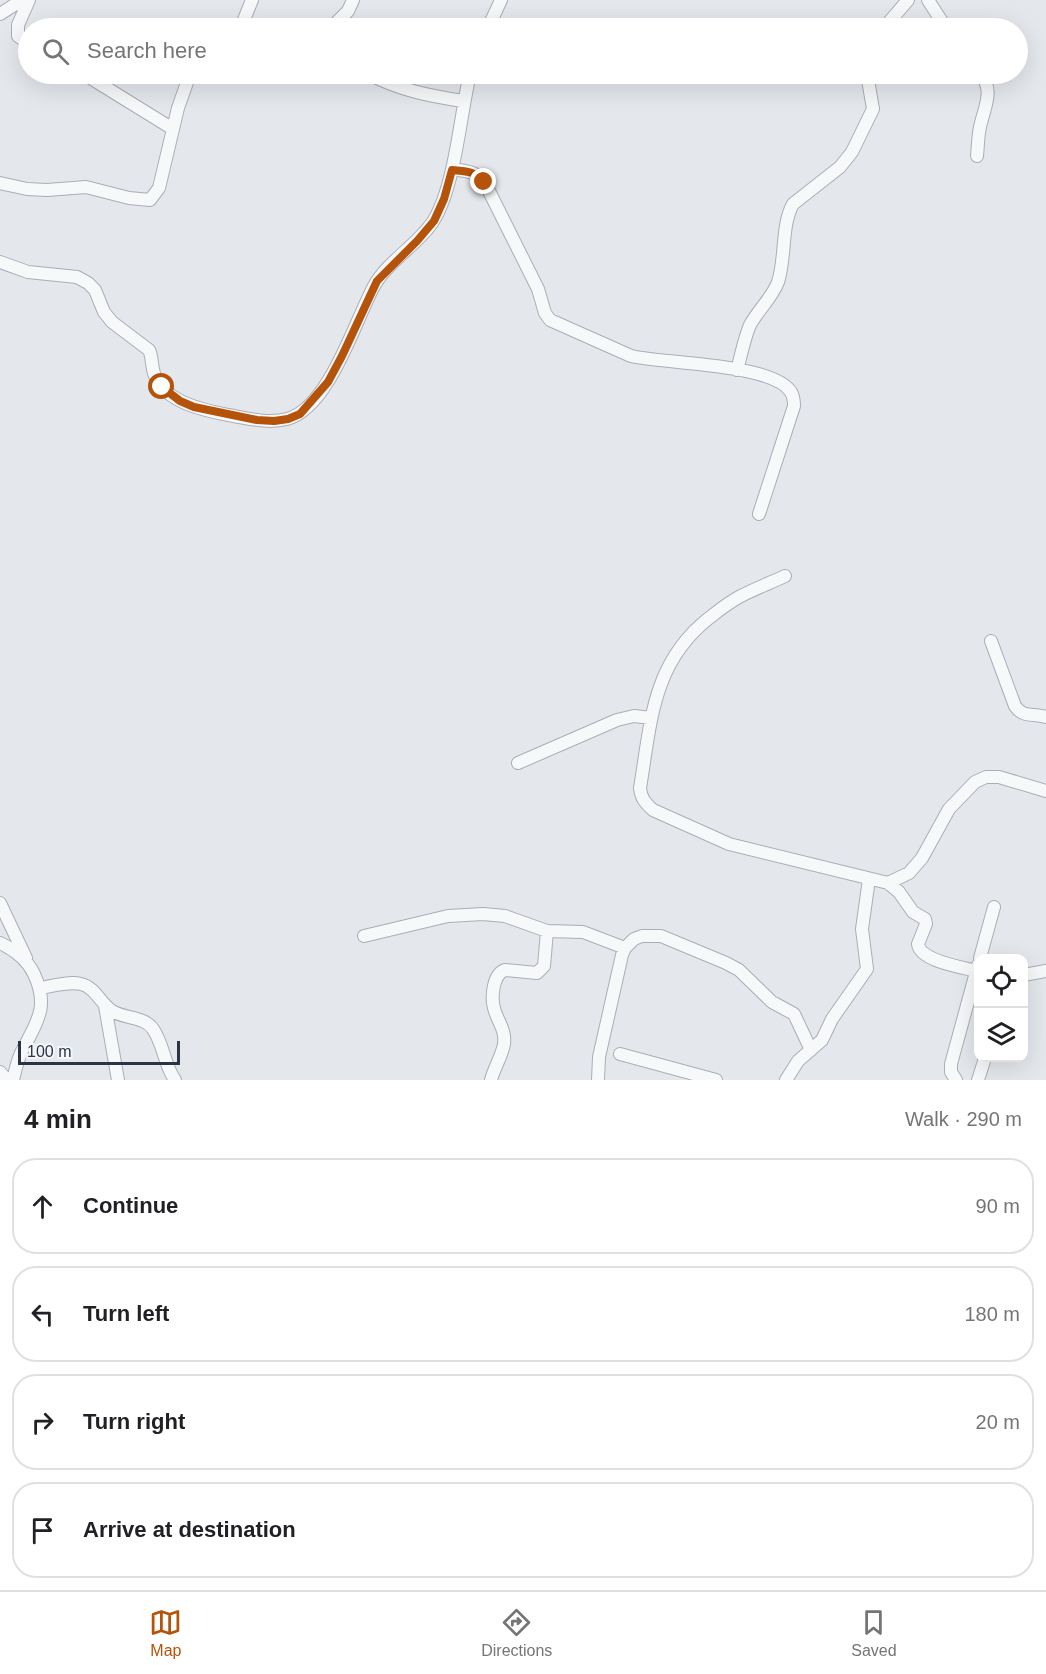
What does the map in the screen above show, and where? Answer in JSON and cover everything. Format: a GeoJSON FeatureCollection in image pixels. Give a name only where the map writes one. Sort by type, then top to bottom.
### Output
{"type":"FeatureCollection","features":[{"type":"Feature","properties":{"kind":"street"},"geometry":{"type":"LineString","coordinates":[[0,14],[22,0]]}},
{"type":"Feature","properties":{"kind":"street"},"geometry":{"type":"LineString","coordinates":[[22,18],[29,0]]}},
{"type":"Feature","properties":{"kind":"street"},"geometry":{"type":"LineString","coordinates":[[247,18],[252,0]]}},
{"type":"Feature","properties":{"kind":"street"},"geometry":{"type":"LineString","coordinates":[[341,18],[353,0]]}},
{"type":"Feature","properties":{"kind":"street"},"geometry":{"type":"LineString","coordinates":[[493,18],[501,0]]}},
{"type":"Feature","properties":{"kind":"street"},"geometry":{"type":"LineString","coordinates":[[893,18],[908,0]]}},
{"type":"Feature","properties":{"kind":"street"},"geometry":{"type":"LineString","coordinates":[[928,0],[940,18]]}},
{"type":"Feature","properties":{"kind":"street"},"geometry":{"type":"LineString","coordinates":[[100,84],[173,129]]}},
{"type":"Feature","properties":{"kind":"street"},"geometry":{"type":"LineString","coordinates":[[0,183],[37,190],[86,187],[129,198],[150,200],[159,188],[187,84]]}},
{"type":"Feature","properties":{"kind":"street"},"geometry":{"type":"LineString","coordinates":[[391,84],[425,95],[464,101]]}},
{"type":"Feature","properties":{"kind":"street"},"geometry":{"type":"LineString","coordinates":[[0,262],[28,272],[77,277],[88,283],[112,322],[149,350],[156,379],[162,387],[180,401],[194,407],[257,420],[288,419],[300,414],[328,382],[377,281],[434,221],[444,199],[452,170],[468,84]]}},
{"type":"Feature","properties":{"kind":"street"},"geometry":{"type":"LineString","coordinates":[[737,370],[749,327],[774,291],[778,281],[789,212],[793,204],[846,160],[873,110],[869,84]]}},
{"type":"Feature","properties":{"kind":"street"},"geometry":{"type":"LineString","coordinates":[[977,156],[979,130],[988,99],[986,84]]}},
{"type":"Feature","properties":{"kind":"street"},"geometry":{"type":"LineString","coordinates":[[452,170],[471,172],[479,175],[484,182],[538,289],[544,313],[550,320],[631,356],[737,370],[780,383],[790,390],[794,398],[794,406],[759,514]]}},
{"type":"Feature","properties":{"kind":"street"},"geometry":{"type":"LineString","coordinates":[[785,576],[738,598],[696,628],[680,645],[659,684],[651,718],[640,788],[641,796],[645,804],[653,810],[729,844],[888,883],[899,892],[913,912],[925,919],[926,924],[918,944],[922,954],[932,959],[974,964]]}},
{"type":"Feature","properties":{"kind":"street"},"geometry":{"type":"LineString","coordinates":[[991,641],[1015,706],[1020,713],[1046,717]]}},
{"type":"Feature","properties":{"kind":"street"},"geometry":{"type":"LineString","coordinates":[[518,763],[617,720],[634,716],[651,718]]}},
{"type":"Feature","properties":{"kind":"street"},"geometry":{"type":"LineString","coordinates":[[888,883],[909,873],[922,858],[933,842],[949,809],[975,782],[986,777],[999,777],[1046,791]]}},
{"type":"Feature","properties":{"kind":"street"},"geometry":{"type":"LineString","coordinates":[[786,1080],[798,1061],[822,1040],[832,1019],[867,969],[862,928],[869,879]]}},
{"type":"Feature","properties":{"kind":"street"},"geometry":{"type":"LineString","coordinates":[[0,903],[40,988],[42,1005],[38,1020],[20,1055],[13,1080]]}},
{"type":"Feature","properties":{"kind":"street"},"geometry":{"type":"LineString","coordinates":[[981,954],[994,907]]}},
{"type":"Feature","properties":{"kind":"street"},"geometry":{"type":"LineString","coordinates":[[364,936],[466,914],[505,916],[547,931],[583,932],[625,948]]}},
{"type":"Feature","properties":{"kind":"street"},"geometry":{"type":"LineString","coordinates":[[491,1080],[504,1045],[502,1025],[493,1003],[497,976],[505,970],[537,973],[541,970],[544,966],[547,931]]}},
{"type":"Feature","properties":{"kind":"street"},"geometry":{"type":"LineString","coordinates":[[598,1080],[601,1047],[625,948],[634,939],[642,936],[661,936],[739,970],[772,1002],[794,1014],[812,1050]]}},
{"type":"Feature","properties":{"kind":"street"},"geometry":{"type":"LineString","coordinates":[[0,944],[13,949],[29,964]]}},
{"type":"Feature","properties":{"kind":"street"},"geometry":{"type":"LineString","coordinates":[[1028,974],[1046,971]]}},
{"type":"Feature","properties":{"kind":"street"},"geometry":{"type":"LineString","coordinates":[[956,1080],[951,1072],[951,1064],[974,979]]}},
{"type":"Feature","properties":{"kind":"street"},"geometry":{"type":"LineString","coordinates":[[40,988],[81,984],[95,993],[105,1006],[122,1016],[148,1023],[157,1036],[166,1066],[175,1080]]}},
{"type":"Feature","properties":{"kind":"street"},"geometry":{"type":"LineString","coordinates":[[105,1006],[118,1080]]}},
{"type":"Feature","properties":{"kind":"street"},"geometry":{"type":"LineString","coordinates":[[620,1054],[716,1080]]}},
{"type":"Feature","properties":{"kind":"street"},"geometry":{"type":"LineString","coordinates":[[978,1080],[984,1062]]}},
{"type":"Feature","properties":{"kind":"street"},"geometry":{"type":"LineString","coordinates":[[0,1072],[7,1080]]}},
{"type":"Feature","properties":{"kind":"route"},"geometry":{"type":"LineString","coordinates":[[162,387],[180,401],[210,411],[274,421],[300,414],[328,382],[377,281],[434,221],[444,199],[452,170],[471,172],[479,175],[484,182]]}}]}
